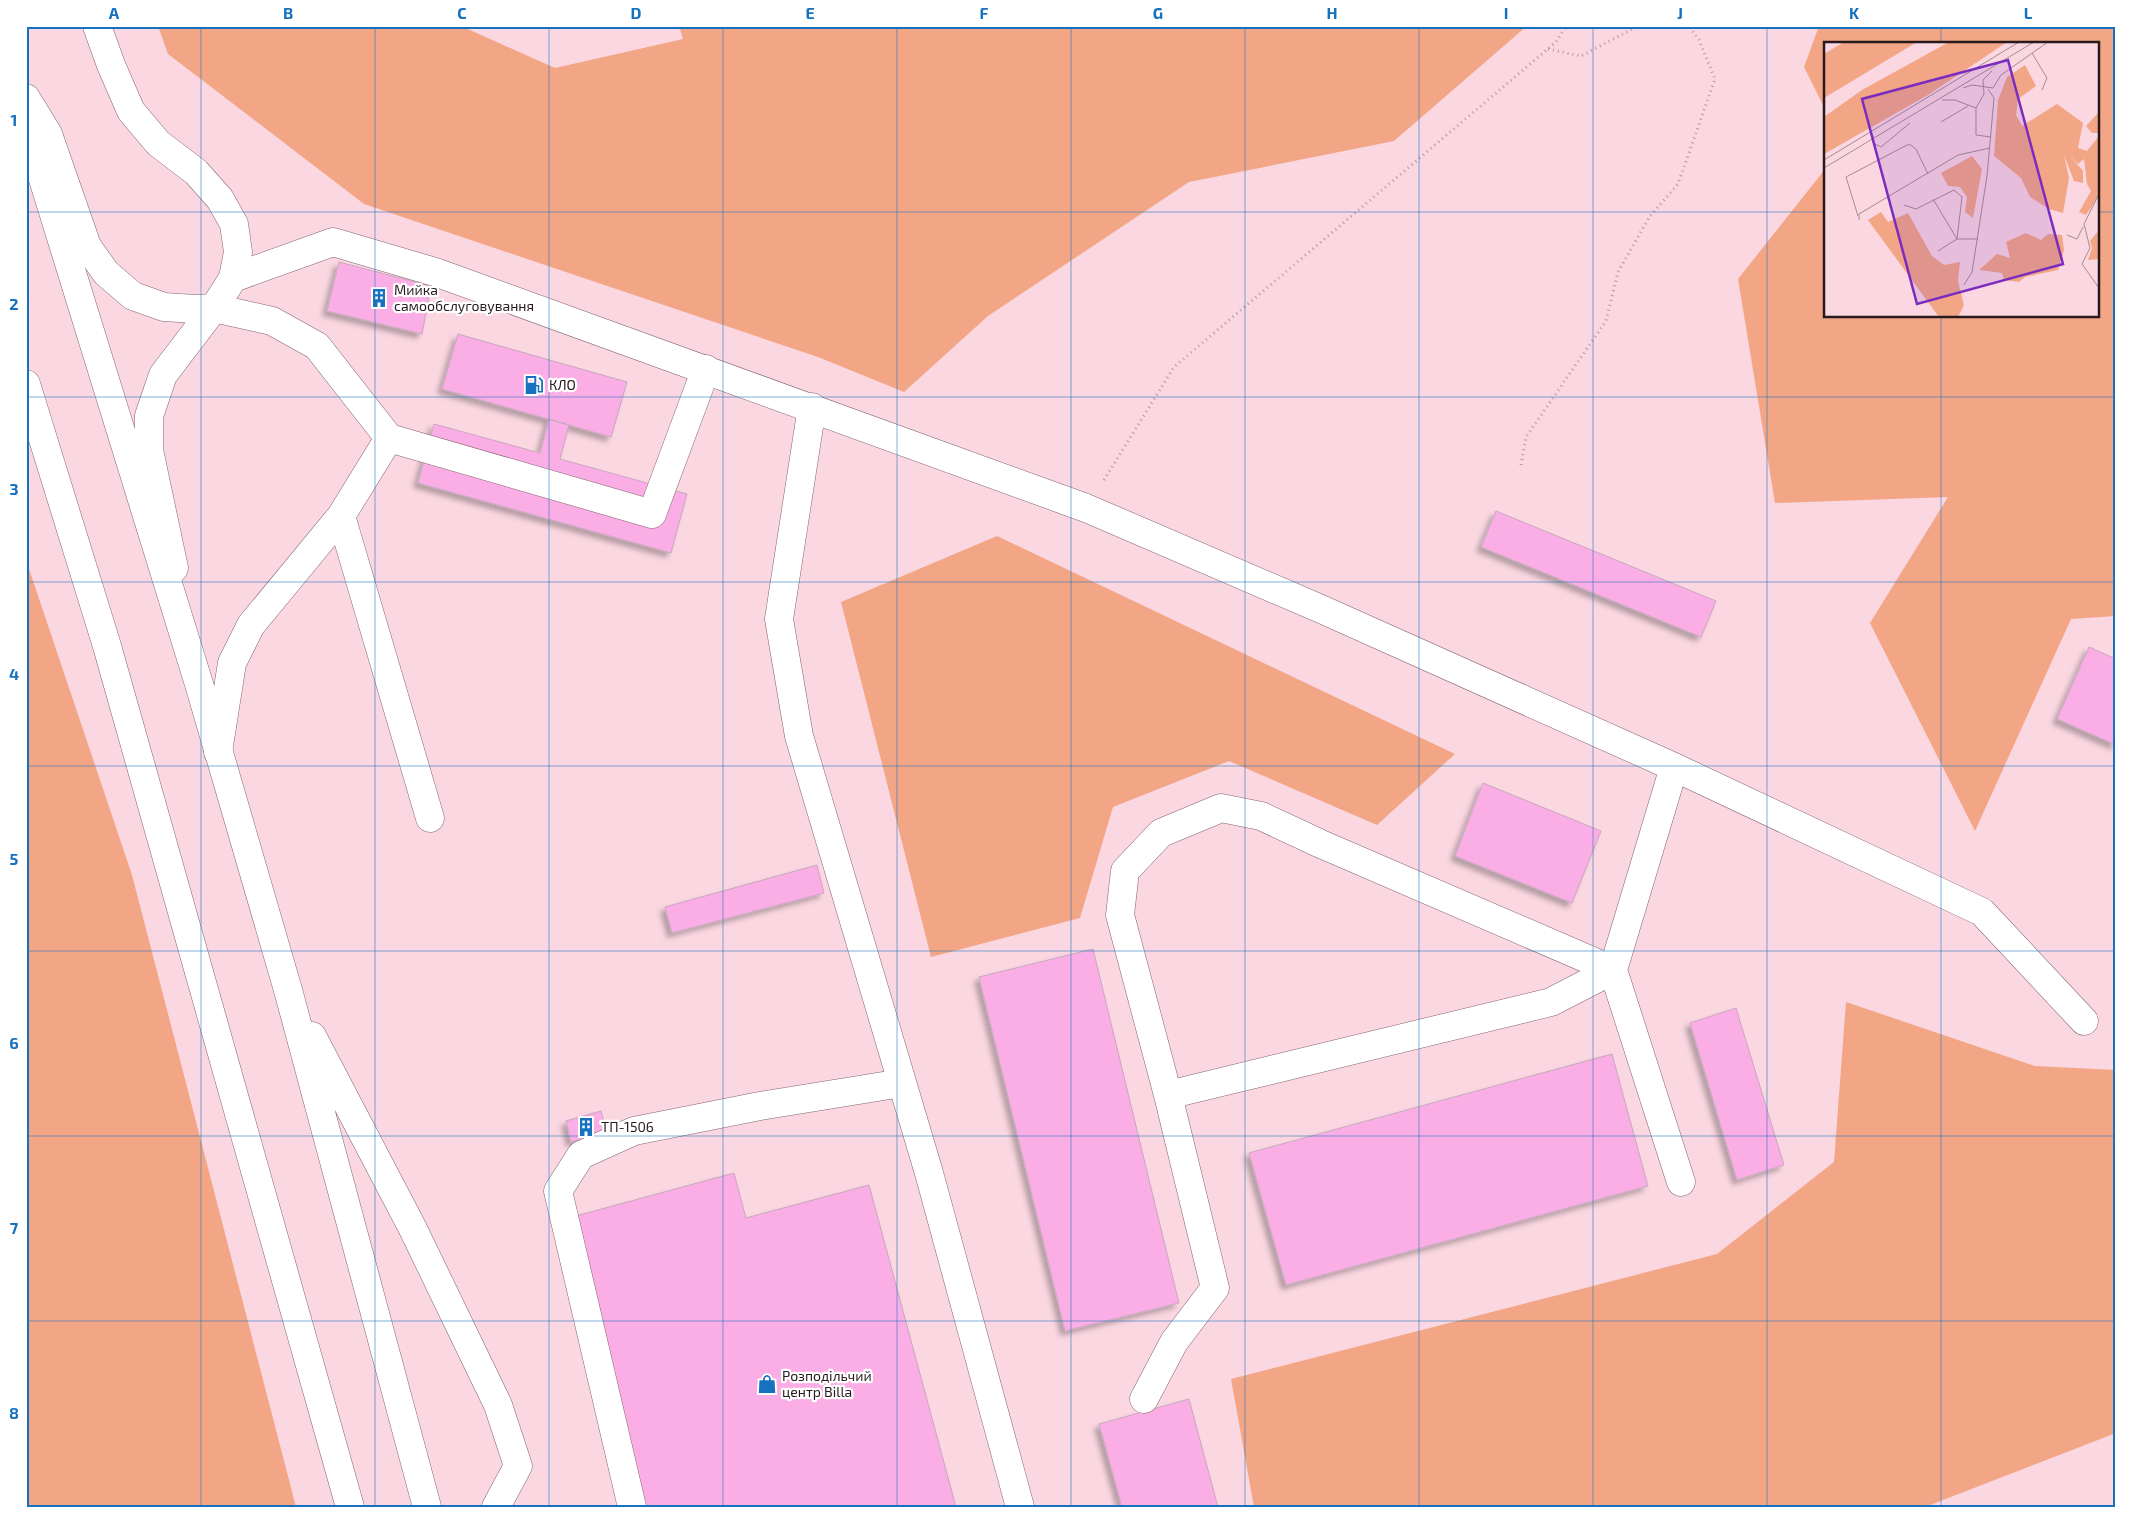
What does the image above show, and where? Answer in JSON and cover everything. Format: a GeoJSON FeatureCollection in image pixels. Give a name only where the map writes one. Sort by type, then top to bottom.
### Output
{"type":"FeatureCollection","features":[{"type":"Feature","properties":{"kind":"main road"},"geometry":{"type":"LineString","coordinates":[[97,26],[131,111],[158,143],[196,172],[220,199],[234,224],[238,252],[233,278],[214,308],[163,375],[149,416],[149,450],[199,684]]}},
{"type":"Feature","properties":{"kind":"main road"},"geometry":{"type":"LineString","coordinates":[[26,98],[48,134],[87,246],[106,273],[133,296],[164,307],[214,308],[272,321],[317,346],[389,438],[652,514],[706,369]]}},
{"type":"Feature","properties":{"kind":"main road"},"geometry":{"type":"LineString","coordinates":[[26,124],[199,684],[288,990],[427,1507]]}},
{"type":"Feature","properties":{"kind":"main road"},"geometry":{"type":"LineString","coordinates":[[233,278],[333,242],[435,272],[812,407],[1086,508],[1321,609],[1674,767],[1982,912],[2084,1022]]}},
{"type":"Feature","properties":{"kind":"main road"},"geometry":{"type":"LineString","coordinates":[[26,384],[107,646],[352,1505]]}},
{"type":"Feature","properties":{"kind":"main road"},"geometry":{"type":"LineString","coordinates":[[812,407],[780,620],[799,736],[902,1083],[1020,1507]]}},
{"type":"Feature","properties":{"kind":"main road"},"geometry":{"type":"LineString","coordinates":[[218,752],[232,663],[251,625],[341,516],[389,438]]}},
{"type":"Feature","properties":{"kind":"main road"},"geometry":{"type":"LineString","coordinates":[[341,516],[430,818]]}},
{"type":"Feature","properties":{"kind":"main road"},"geometry":{"type":"LineString","coordinates":[[1674,767],[1614,970],[1681,1182]]}},
{"type":"Feature","properties":{"kind":"main road"},"geometry":{"type":"LineString","coordinates":[[1144,1399],[1174,1342],[1215,1288],[1168,1095],[1120,915],[1125,871],[1161,834],[1221,808],[1261,816],[1321,844],[1614,970]]}},
{"type":"Feature","properties":{"kind":"main road"},"geometry":{"type":"LineString","coordinates":[[1168,1095],[1551,1002],[1614,970]]}},
{"type":"Feature","properties":{"kind":"main road"},"geometry":{"type":"LineString","coordinates":[[288,990],[413,1229],[498,1406],[518,1466],[496,1507]]}},
{"type":"Feature","properties":{"kind":"main road"},"geometry":{"type":"LineString","coordinates":[[632,1507],[558,1191],[581,1155],[634,1131],[760,1106],[902,1083]]}},
{"type":"Feature","properties":{"kind":"path"},"geometry":{"type":"LineString","coordinates":[[1086,508],[1174,367],[1548,49],[1556,42],[1566,26]]}},
{"type":"Feature","properties":{"kind":"path"},"geometry":{"type":"LineString","coordinates":[[1548,49],[1581,56],[1638,26]]}},
{"type":"Feature","properties":{"kind":"path"},"geometry":{"type":"LineString","coordinates":[[1521,465],[1526,437],[1606,321],[1618,272],[1650,216],[1678,184],[1715,79],[1699,40],[1689,26]]}},
{"type":"Feature","properties":{"kind":"shaded area"},"geometry":{"type":"Polygon","coordinates":[[[158,26],[461,26],[555,68],[683,39],[679,26],[1527,26],[1394,141],[1189,182],[988,316],[904,392],[818,357],[364,204],[168,54],[158,26]]]}},
{"type":"Feature","properties":{"kind":"shaded area"},"geometry":{"type":"Polygon","coordinates":[[[1819,26],[2116,26],[2116,616],[2071,619],[1975,831],[1870,623],[1948,497],[1775,503],[1738,279],[1824,171],[1824,318],[2100,318],[2100,42],[1824,42],[1824,107],[1804,67],[1819,26]]]}},
{"type":"Feature","properties":{"kind":"shaded area"},"geometry":{"type":"Polygon","coordinates":[[[997,536],[1455,754],[1377,825],[1229,761],[1113,807],[1080,918],[931,957],[841,602],[997,536]]]}},
{"type":"Feature","properties":{"kind":"shaded area"},"geometry":{"type":"Polygon","coordinates":[[[26,560],[132,875],[296,1507],[26,1507],[26,560]]]}},
{"type":"Feature","properties":{"kind":"shaded area"},"geometry":{"type":"Polygon","coordinates":[[[1846,1002],[2035,1066],[2116,1070],[2116,1433],[1925,1507],[1254,1507],[1231,1379],[1717,1254],[1834,1162],[1846,1002]]]}},
{"type":"Feature","properties":{"kind":"building","name":"Мийка самообслуговування"},"geometry":{"type":"Polygon","coordinates":[[[339,262],[431,286],[422,334],[327,311],[339,262]]]}},
{"type":"Feature","properties":{"kind":"building","name":"КЛО"},"geometry":{"type":"Polygon","coordinates":[[[458,334],[627,382],[611,437],[442,389],[458,334]]]}},
{"type":"Feature","properties":{"kind":"building"},"geometry":{"type":"Polygon","coordinates":[[[549,419],[569,425],[560,459],[687,494],[671,553],[418,483],[434,424],[540,453],[549,419]]]}},
{"type":"Feature","properties":{"kind":"building"},"geometry":{"type":"Polygon","coordinates":[[[1496,511],[1716,601],[1701,637],[1481,547],[1496,511]]]}},
{"type":"Feature","properties":{"kind":"building"},"geometry":{"type":"Polygon","coordinates":[[[2089,647],[2116,659],[2116,745],[2057,719],[2089,647]]]}},
{"type":"Feature","properties":{"kind":"building"},"geometry":{"type":"Polygon","coordinates":[[[1483,783],[1601,831],[1572,903],[1455,856],[1483,783]]]}},
{"type":"Feature","properties":{"kind":"building"},"geometry":{"type":"Polygon","coordinates":[[[817,865],[824,893],[672,933],[665,907],[817,865]]]}},
{"type":"Feature","properties":{"kind":"building"},"geometry":{"type":"Polygon","coordinates":[[[1093,949],[1179,1303],[1065,1331],[979,977],[1093,949]]]}},
{"type":"Feature","properties":{"kind":"building"},"geometry":{"type":"Polygon","coordinates":[[[1736,1008],[1784,1165],[1737,1180],[1690,1023],[1736,1008]]]}},
{"type":"Feature","properties":{"kind":"building"},"geometry":{"type":"Polygon","coordinates":[[[1612,1054],[1648,1186],[1286,1285],[1249,1153],[1612,1054]]]}},
{"type":"Feature","properties":{"kind":"building","name":"ТП-1506"},"geometry":{"type":"Polygon","coordinates":[[[601,1111],[607,1133],[571,1142],[566,1121],[601,1111]]]}},
{"type":"Feature","properties":{"kind":"building","name":"Розподільчий центр Billa"},"geometry":{"type":"Polygon","coordinates":[[[734,1173],[746,1218],[869,1185],[956,1507],[644,1507],[576,1216],[734,1173]]]}},
{"type":"Feature","properties":{"kind":"building"},"geometry":{"type":"Polygon","coordinates":[[[1189,1399],[1218,1507],[1122,1507],[1099,1424],[1189,1399]]]}},
{"type":"Feature","properties":{"kind":"place","name":"Мийка самообслуговування"},"geometry":{"type":"Point","coordinates":[379,298]}},
{"type":"Feature","properties":{"kind":"place","name":"КЛО"},"geometry":{"type":"Point","coordinates":[534,385]}},
{"type":"Feature","properties":{"kind":"place","name":"ТП-1506"},"geometry":{"type":"Point","coordinates":[586,1127]}},
{"type":"Feature","properties":{"kind":"place","name":"Розподільчий центр Billa"},"geometry":{"type":"Point","coordinates":[767,1384]}}]}
